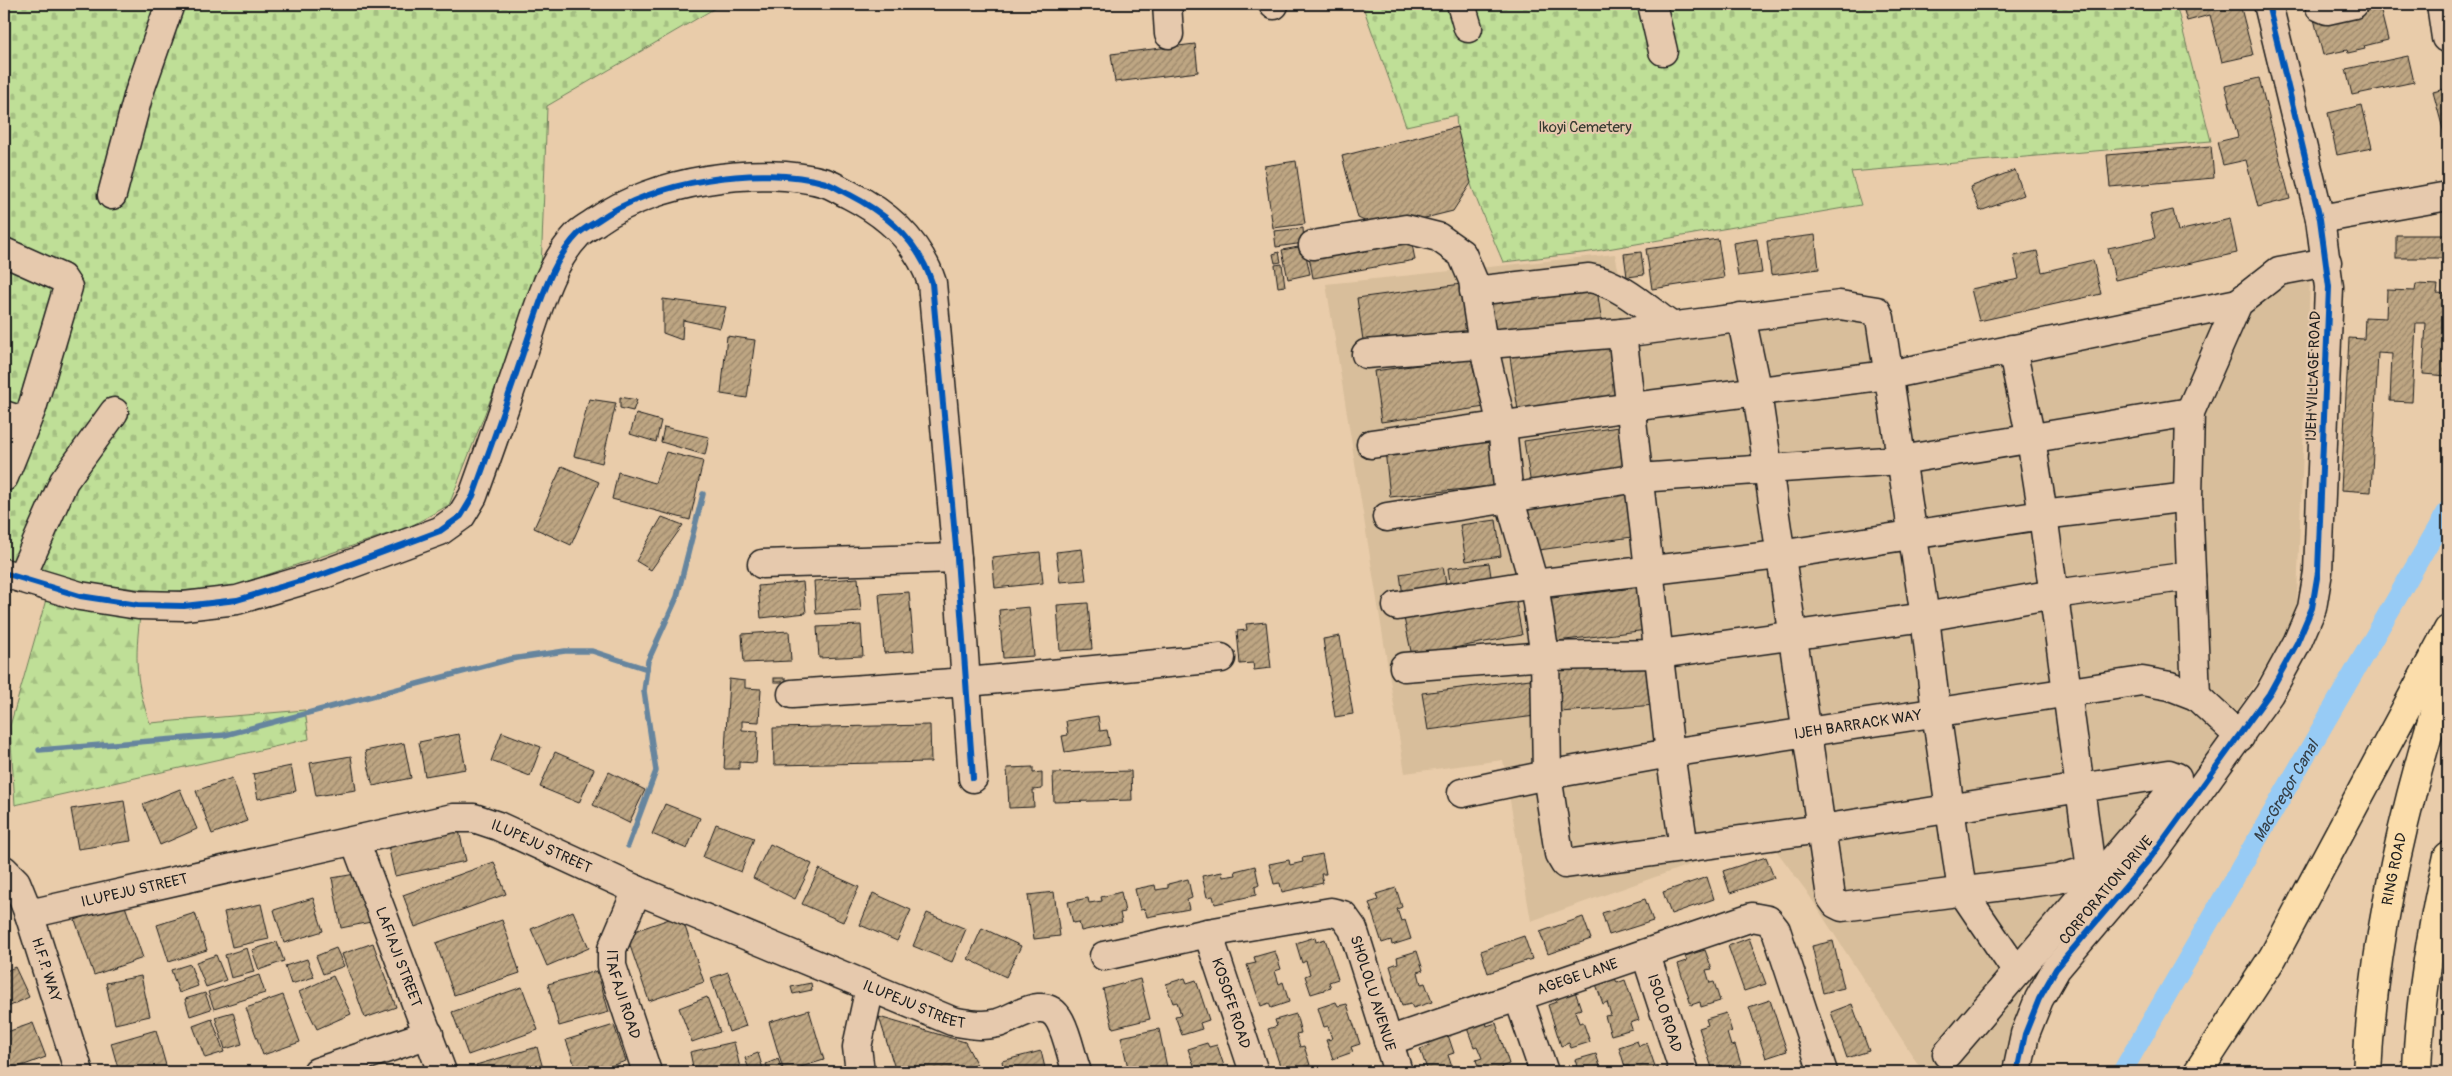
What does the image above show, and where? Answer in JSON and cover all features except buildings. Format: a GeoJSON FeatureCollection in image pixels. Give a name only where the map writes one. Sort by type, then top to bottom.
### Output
{"type":"FeatureCollection","features":[{"type":"Feature","properties":{"kind":"highway"},"geometry":{"type":"LineString","coordinates":[[2198,1072],[2273,957],[2356,806],[2448,630]]}},
{"type":"Feature","properties":{"kind":"highway","name":"RING ROAD"},"geometry":{"type":"LineString","coordinates":[[2367,1072],[2374,981],[2383,924],[2414,786],[2448,670]]}},
{"type":"Feature","properties":{"kind":"highway"},"geometry":{"type":"LineString","coordinates":[[2417,1072],[2418,1031],[2426,971],[2448,856]]}},
{"type":"Feature","properties":{"kind":"street"},"geometry":{"type":"LineString","coordinates":[[112,195],[139,93],[170,4]]}},
{"type":"Feature","properties":{"kind":"street"},"geometry":{"type":"LineString","coordinates":[[1168,4],[1168,34]]}},
{"type":"Feature","properties":{"kind":"street"},"geometry":{"type":"LineString","coordinates":[[1652,4],[1663,51]]}},
{"type":"Feature","properties":{"kind":"street","name":"IJEH VILLAGE ROAD"},"geometry":{"type":"LineString","coordinates":[[2240,737],[2269,694],[2297,643],[2312,608],[2318,572],[2329,288],[2320,219],[2268,4]]}},
{"type":"Feature","properties":{"kind":"street"},"geometry":{"type":"LineString","coordinates":[[2320,4],[2320,7],[2327,10],[2354,4]]}},
{"type":"Feature","properties":{"kind":"street"},"geometry":{"type":"LineString","coordinates":[[2442,4],[2446,38]]}},
{"type":"Feature","properties":{"kind":"street"},"geometry":{"type":"LineString","coordinates":[[114,412],[64,481],[12,576],[80,596],[138,605],[184,606],[228,601],[324,574],[440,531],[461,516],[473,496],[554,269],[578,234],[613,210],[650,193],[700,181],[744,176],[803,179],[827,184],[871,205],[895,224],[913,245],[926,266],[932,284],[967,682],[973,778]]}},
{"type":"Feature","properties":{"kind":"street"},"geometry":{"type":"LineString","coordinates":[[2320,219],[2448,196]]}},
{"type":"Feature","properties":{"kind":"street"},"geometry":{"type":"LineString","coordinates":[[1313,245],[1406,229],[1421,232],[1438,237],[1462,254],[1473,280],[1483,344],[1502,426],[1509,497],[1534,584],[1545,656],[1547,775],[1559,854],[1566,864],[1951,810],[2169,774],[2177,777],[2177,785],[2091,877],[2017,972],[1947,1054]]}},
{"type":"Feature","properties":{"kind":"street"},"geometry":{"type":"LineString","coordinates":[[4,252],[62,278],[68,287],[15,418],[4,477]]}},
{"type":"Feature","properties":{"kind":"street"},"geometry":{"type":"LineString","coordinates":[[1371,444],[1630,407],[1756,393],[1888,375],[2238,303],[2279,271],[2326,262]]}},
{"type":"Feature","properties":{"kind":"street"},"geometry":{"type":"LineString","coordinates":[[1474,291],[1589,278],[1601,280],[1672,326]]}},
{"type":"Feature","properties":{"kind":"street"},"geometry":{"type":"LineString","coordinates":[[2196,696],[2188,497],[2190,412],[2238,303]]}},
{"type":"Feature","properties":{"kind":"street"},"geometry":{"type":"LineString","coordinates":[[1366,354],[1622,333],[1840,305],[1877,311],[1880,318],[1925,617],[1936,712],[1962,891],[2017,972]]}},
{"type":"Feature","properties":{"kind":"street"},"geometry":{"type":"LineString","coordinates":[[1741,317],[1756,393],[1831,897],[1836,904],[1842,907],[2058,879],[2091,877]]}},
{"type":"Feature","properties":{"kind":"street"},"geometry":{"type":"LineString","coordinates":[[1622,333],[1658,654],[1684,848]]}},
{"type":"Feature","properties":{"kind":"street"},"geometry":{"type":"LineString","coordinates":[[2012,349],[2031,439],[2043,515],[2091,877]]}},
{"type":"Feature","properties":{"kind":"street"},"geometry":{"type":"LineString","coordinates":[[1387,517],[1638,478],[1901,460],[2190,412]]}},
{"type":"Feature","properties":{"kind":"street"},"geometry":{"type":"LineString","coordinates":[[1397,606],[1534,584],[1779,555],[2043,515],[2188,497]]}},
{"type":"Feature","properties":{"kind":"street"},"geometry":{"type":"LineString","coordinates":[[762,564],[956,558]]}},
{"type":"Feature","properties":{"kind":"street"},"geometry":{"type":"LineString","coordinates":[[1404,668],[1545,656],[1658,654],[1925,617],[2054,594],[2191,576]]}},
{"type":"Feature","properties":{"kind":"street"},"geometry":{"type":"LineString","coordinates":[[792,694],[967,682],[1221,658]]}},
{"type":"Feature","properties":{"kind":"street","name":"IJEH BARRACK WAY"},"geometry":{"type":"LineString","coordinates":[[1462,793],[1547,775],[1670,753],[2142,680],[2170,686],[2196,696],[2240,737]]}},
{"type":"Feature","properties":{"kind":"street","name":"CORPORATION DRIVE"},"geometry":{"type":"LineString","coordinates":[[2017,1072],[2025,1034],[2039,999],[2056,969],[2151,857],[2240,737]]}},
{"type":"Feature","properties":{"kind":"street","name":"ILUPEJU STREET"},"geometry":{"type":"LineString","coordinates":[[29,914],[453,818],[474,818],[498,826],[637,890],[952,1021],[976,1026],[999,1023],[1029,1008],[1044,1009],[1054,1013],[1060,1020],[1077,1072]]}},
{"type":"Feature","properties":{"kind":"street","name":"LAFIAJI STREET"},"geometry":{"type":"LineString","coordinates":[[356,841],[442,1072]]}},
{"type":"Feature","properties":{"kind":"street","name":"H.F.P. WAY"},"geometry":{"type":"LineString","coordinates":[[5,871],[16,882],[29,914],[79,1072]]}},
{"type":"Feature","properties":{"kind":"street","name":"ITAFAJI ROAD"},"geometry":{"type":"LineString","coordinates":[[637,890],[612,949],[612,957],[623,1000],[647,1072]]}},
{"type":"Feature","properties":{"kind":"street","name":"SHOLOLU AVENUE"},"geometry":{"type":"LineString","coordinates":[[1208,933],[1331,912],[1343,915],[1353,928],[1398,1072]]}},
{"type":"Feature","properties":{"kind":"street","name":"AGEGE LANE"},"geometry":{"type":"LineString","coordinates":[[1388,1041],[1518,996],[1646,955],[1752,917],[1768,920],[1776,930],[1823,1072]]}},
{"type":"Feature","properties":{"kind":"street"},"geometry":{"type":"LineString","coordinates":[[1104,956],[1208,933]]}},
{"type":"Feature","properties":{"kind":"street","name":"KOSOFE ROAD"},"geometry":{"type":"LineString","coordinates":[[1208,933],[1254,1072]]}},
{"type":"Feature","properties":{"kind":"street","name":"ISOLO ROAD"},"geometry":{"type":"LineString","coordinates":[[1646,955],[1684,1072]]}},
{"type":"Feature","properties":{"kind":"street"},"geometry":{"type":"LineString","coordinates":[[860,1072],[857,1047],[870,987]]}},
{"type":"Feature","properties":{"kind":"street"},"geometry":{"type":"LineString","coordinates":[[1518,996],[1544,1072]]}},
{"type":"Feature","properties":{"kind":"street"},"geometry":{"type":"LineString","coordinates":[[317,1072],[429,1034]]}},
{"type":"Feature","properties":{"kind":"shaded area"},"geometry":{"type":"Polygon","coordinates":[[[1615,254],[1629,319],[1884,300],[1898,360],[2310,281],[2296,621],[2213,748],[2143,845],[2022,992],[2002,1072],[1923,1072],[1807,892],[1773,846],[1720,854],[1531,921],[1503,760],[1405,773],[1326,284],[1615,254]]]}},
{"type":"Feature","properties":{"kind":"green space"},"geometry":{"type":"Polygon","coordinates":[[[4,4],[722,4],[547,106],[541,271],[449,505],[411,526],[231,587],[165,592],[74,582],[4,560],[4,4]]]}},
{"type":"Feature","properties":{"kind":"green space","name":"Ikoyi Cemetery"},"geometry":{"type":"Polygon","coordinates":[[[1362,4],[2176,4],[2211,141],[1851,172],[1861,205],[1590,252],[1503,262],[1480,209],[1467,172],[1458,134],[1456,115],[1406,126],[1362,4]]]}},
{"type":"Feature","properties":{"kind":"green space"},"geometry":{"type":"Polygon","coordinates":[[[47,596],[140,616],[137,645],[139,682],[150,723],[305,710],[309,739],[15,805],[10,726],[47,596]]]}},
{"type":"Feature","properties":{"kind":"waterway"},"geometry":{"type":"LineString","coordinates":[[628,846],[656,771],[644,691],[648,661],[677,597],[703,494]]}},
{"type":"Feature","properties":{"kind":"waterway","name":"MacGregor Canal"},"geometry":{"type":"LineString","coordinates":[[2122,1072],[2448,510]]}},
{"type":"Feature","properties":{"kind":"waterway"},"geometry":{"type":"LineString","coordinates":[[39,750],[225,735],[511,659],[565,651],[592,651],[647,669]]}},
{"type":"Feature","properties":{"kind":"cycle path"},"geometry":{"type":"LineString","coordinates":[[2017,1072],[2025,1034],[2039,999],[2056,969],[2151,857],[2269,694],[2297,643],[2312,608],[2318,572],[2329,287],[2320,219],[2268,4]]}},
{"type":"Feature","properties":{"kind":"cycle path"},"geometry":{"type":"LineString","coordinates":[[4,573],[80,596],[138,605],[184,606],[237,600],[324,574],[440,531],[461,516],[473,496],[544,290],[559,260],[580,232],[620,207],[676,186],[739,176],[770,175],[826,183],[864,203],[889,220],[910,242],[919,255],[932,283],[957,558],[973,778]]}}]}
